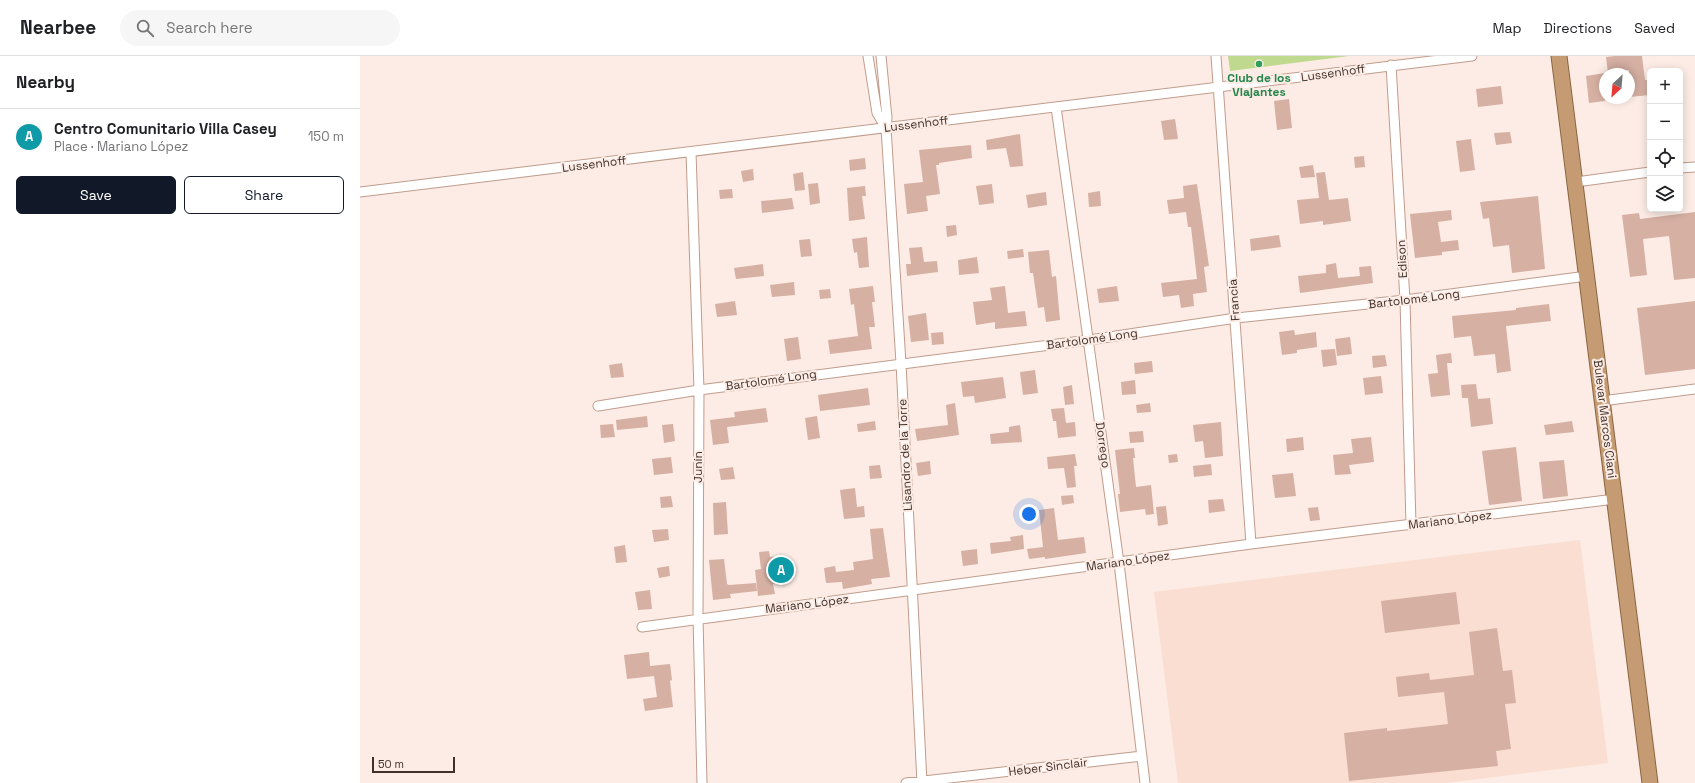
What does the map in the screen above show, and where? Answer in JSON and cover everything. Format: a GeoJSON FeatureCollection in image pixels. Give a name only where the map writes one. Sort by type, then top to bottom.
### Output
{"type":"FeatureCollection","features":[{"type":"Feature","properties":{"kind":"highway","name":"Bulevar Marcos Ciani"},"geometry":{"type":"LineString","coordinates":[[1559,56],[1576,182],[1650,783]]}},
{"type":"Feature","properties":{"kind":"street","name":"Lisandro de la Torre"},"geometry":{"type":"LineString","coordinates":[[868,56],[877,114],[886,128]]}},
{"type":"Feature","properties":{"kind":"street","name":"Lisandro de la Torre"},"geometry":{"type":"LineString","coordinates":[[881,56],[887,118],[886,128],[901,363],[922,782]]}},
{"type":"Feature","properties":{"kind":"street","name":"Francia"},"geometry":{"type":"LineString","coordinates":[[1216,56],[1236,318],[1251,544]]}},
{"type":"Feature","properties":{"kind":"street","name":"Lussenhoff"},"geometry":{"type":"LineString","coordinates":[[360,192],[1472,56]]}},
{"type":"Feature","properties":{"kind":"street","name":"Edison"},"geometry":{"type":"LineString","coordinates":[[1391,65],[1405,300],[1411,525]]}},
{"type":"Feature","properties":{"kind":"street","name":"Dorrego"},"geometry":{"type":"LineString","coordinates":[[1056,107],[1119,563],[1145,783]]}},
{"type":"Feature","properties":{"kind":"street","name":"Junín"},"geometry":{"type":"LineString","coordinates":[[691,152],[699,390],[698,618],[702,783]]}},
{"type":"Feature","properties":{"kind":"street"},"geometry":{"type":"LineString","coordinates":[[1683,168],[1695,166]]}},
{"type":"Feature","properties":{"kind":"street"},"geometry":{"type":"LineString","coordinates":[[1576,182],[1647,172]]}},
{"type":"Feature","properties":{"kind":"street","name":"Bartolomé Long"},"geometry":{"type":"LineString","coordinates":[[598,406],[699,390],[1089,340],[1236,318],[1405,300],[1587,276]]}},
{"type":"Feature","properties":{"kind":"street"},"geometry":{"type":"LineString","coordinates":[[1602,401],[1695,390]]}},
{"type":"Feature","properties":{"kind":"street","name":"Mariano López"},"geometry":{"type":"LineString","coordinates":[[642,626],[1119,563],[1251,544],[1615,499]]}},
{"type":"Feature","properties":{"kind":"street","name":"Heber Sinclair"},"geometry":{"type":"LineString","coordinates":[[906,783],[1142,756]]}},
{"type":"Feature","properties":{"kind":"shaded area"},"geometry":{"type":"Polygon","coordinates":[[[1580,540],[1608,763],[1446,783],[1178,783],[1154,592],[1580,540]]]}},
{"type":"Feature","properties":{"kind":"green space","name":"Club de los Viajantes"},"geometry":{"type":"Polygon","coordinates":[[[1228,56],[1349,56],[1230,71],[1228,56]]]}},
{"type":"Feature","properties":{"kind":"building"},"geometry":{"type":"Polygon","coordinates":[[[1642,56],[1645,80],[1647,80],[1647,95],[1635,96],[1635,68],[1607,68],[1606,57],[1642,56]]]}},
{"type":"Feature","properties":{"kind":"building"},"geometry":{"type":"Polygon","coordinates":[[[1599,74],[1599,102],[1589,103],[1586,76],[1599,74]]]}},
{"type":"Feature","properties":{"kind":"building"},"geometry":{"type":"Polygon","coordinates":[[[1501,86],[1503,104],[1478,107],[1476,89],[1501,86]]]}},
{"type":"Feature","properties":{"kind":"building"},"geometry":{"type":"Polygon","coordinates":[[[1289,99],[1292,128],[1277,130],[1274,101],[1289,99]]]}},
{"type":"Feature","properties":{"kind":"building"},"geometry":{"type":"Polygon","coordinates":[[[1175,119],[1178,139],[1164,140],[1161,121],[1175,119]]]}},
{"type":"Feature","properties":{"kind":"building"},"geometry":{"type":"Polygon","coordinates":[[[1510,132],[1512,143],[1496,145],[1494,133],[1510,132]]]}},
{"type":"Feature","properties":{"kind":"building"},"geometry":{"type":"Polygon","coordinates":[[[1020,134],[1023,166],[1010,167],[1006,148],[987,150],[986,140],[1020,134]]]}},
{"type":"Feature","properties":{"kind":"building"},"geometry":{"type":"Polygon","coordinates":[[[1471,139],[1475,170],[1460,172],[1456,141],[1471,139]]]}},
{"type":"Feature","properties":{"kind":"building"},"geometry":{"type":"Polygon","coordinates":[[[971,145],[972,158],[939,163],[939,165],[936,165],[940,194],[926,196],[928,211],[907,214],[904,184],[923,182],[919,150],[971,145]]]}},
{"type":"Feature","properties":{"kind":"building"},"geometry":{"type":"Polygon","coordinates":[[[1364,156],[1365,167],[1355,168],[1354,157],[1364,156]]]}},
{"type":"Feature","properties":{"kind":"building"},"geometry":{"type":"Polygon","coordinates":[[[865,158],[866,169],[850,171],[849,160],[865,158]]]}},
{"type":"Feature","properties":{"kind":"building"},"geometry":{"type":"Polygon","coordinates":[[[1313,165],[1315,177],[1301,178],[1299,167],[1313,165]]]}},
{"type":"Feature","properties":{"kind":"building"},"geometry":{"type":"Polygon","coordinates":[[[753,169],[754,180],[743,182],[741,171],[753,169]]]}},
{"type":"Feature","properties":{"kind":"building"},"geometry":{"type":"Polygon","coordinates":[[[803,172],[805,190],[795,191],[793,174],[803,172]]]}},
{"type":"Feature","properties":{"kind":"building"},"geometry":{"type":"Polygon","coordinates":[[[1325,172],[1329,200],[1348,198],[1351,221],[1323,225],[1323,221],[1300,224],[1297,200],[1319,198],[1316,173],[1325,172]]]}},
{"type":"Feature","properties":{"kind":"building"},"geometry":{"type":"Polygon","coordinates":[[[818,183],[820,203],[810,205],[808,184],[818,183]]]}},
{"type":"Feature","properties":{"kind":"building"},"geometry":{"type":"Polygon","coordinates":[[[992,184],[994,203],[979,205],[976,186],[992,184]]]}},
{"type":"Feature","properties":{"kind":"building"},"geometry":{"type":"Polygon","coordinates":[[[1197,184],[1209,266],[1204,267],[1207,292],[1193,294],[1194,306],[1181,308],[1179,295],[1163,297],[1161,283],[1197,279],[1191,227],[1188,227],[1186,212],[1169,214],[1167,200],[1184,198],[1183,186],[1197,184]]]}},
{"type":"Feature","properties":{"kind":"building"},"geometry":{"type":"Polygon","coordinates":[[[865,186],[866,196],[862,196],[865,219],[849,221],[847,188],[865,186]]]}},
{"type":"Feature","properties":{"kind":"building"},"geometry":{"type":"Polygon","coordinates":[[[732,189],[733,198],[720,199],[719,190],[732,189]]]}},
{"type":"Feature","properties":{"kind":"building"},"geometry":{"type":"Polygon","coordinates":[[[1100,191],[1101,206],[1089,207],[1088,193],[1100,191]]]}},
{"type":"Feature","properties":{"kind":"building"},"geometry":{"type":"Polygon","coordinates":[[[1046,192],[1047,205],[1028,208],[1026,195],[1046,192]]]}},
{"type":"Feature","properties":{"kind":"building"},"geometry":{"type":"Polygon","coordinates":[[[1538,196],[1545,269],[1512,273],[1509,245],[1493,247],[1489,218],[1483,219],[1480,202],[1538,196]]]}},
{"type":"Feature","properties":{"kind":"building"},"geometry":{"type":"Polygon","coordinates":[[[792,198],[794,209],[762,213],[761,201],[792,198]]]}},
{"type":"Feature","properties":{"kind":"building"},"geometry":{"type":"Polygon","coordinates":[[[1451,210],[1452,220],[1438,222],[1441,242],[1458,240],[1459,250],[1442,252],[1442,255],[1415,258],[1410,214],[1451,210]]]}},
{"type":"Feature","properties":{"kind":"building"},"geometry":{"type":"Polygon","coordinates":[[[1695,212],[1695,278],[1674,280],[1669,236],[1643,239],[1647,275],[1630,277],[1622,215],[1639,213],[1640,219],[1695,212]]]}},
{"type":"Feature","properties":{"kind":"building"},"geometry":{"type":"Polygon","coordinates":[[[956,225],[957,235],[947,237],[946,226],[956,225]]]}},
{"type":"Feature","properties":{"kind":"building"},"geometry":{"type":"Polygon","coordinates":[[[1279,235],[1281,247],[1251,251],[1250,239],[1279,235]]]}},
{"type":"Feature","properties":{"kind":"building"},"geometry":{"type":"Polygon","coordinates":[[[867,237],[869,267],[859,268],[857,252],[854,253],[852,239],[867,237]]]}},
{"type":"Feature","properties":{"kind":"building"},"geometry":{"type":"Polygon","coordinates":[[[810,239],[812,256],[801,257],[799,240],[810,239]]]}},
{"type":"Feature","properties":{"kind":"building"},"geometry":{"type":"Polygon","coordinates":[[[922,247],[924,262],[937,261],[938,272],[907,276],[906,264],[911,264],[909,248],[922,247]]]}},
{"type":"Feature","properties":{"kind":"building"},"geometry":{"type":"Polygon","coordinates":[[[1023,249],[1024,257],[1008,259],[1007,251],[1023,249]]]}},
{"type":"Feature","properties":{"kind":"building"},"geometry":{"type":"Polygon","coordinates":[[[1049,250],[1052,277],[1056,276],[1060,320],[1046,322],[1044,307],[1038,308],[1033,273],[1030,273],[1028,252],[1049,250]]]}},
{"type":"Feature","properties":{"kind":"building"},"geometry":{"type":"Polygon","coordinates":[[[977,257],[979,273],[959,275],[958,260],[977,257]]]}},
{"type":"Feature","properties":{"kind":"building"},"geometry":{"type":"Polygon","coordinates":[[[1336,263],[1338,278],[1360,276],[1359,267],[1371,266],[1373,283],[1300,293],[1298,276],[1326,273],[1326,265],[1336,263]]]}},
{"type":"Feature","properties":{"kind":"building"},"geometry":{"type":"Polygon","coordinates":[[[763,264],[764,276],[736,279],[734,268],[763,264]]]}},
{"type":"Feature","properties":{"kind":"building"},"geometry":{"type":"Polygon","coordinates":[[[794,282],[795,295],[772,297],[770,285],[794,282]]]}},
{"type":"Feature","properties":{"kind":"building"},"geometry":{"type":"Polygon","coordinates":[[[873,286],[875,302],[872,302],[875,327],[869,327],[872,349],[830,354],[828,340],[858,336],[854,304],[851,305],[849,289],[873,286]]]}},
{"type":"Feature","properties":{"kind":"building"},"geometry":{"type":"Polygon","coordinates":[[[1005,286],[1008,313],[1025,311],[1027,326],[995,329],[995,322],[976,325],[973,302],[992,300],[990,288],[1005,286]]]}},
{"type":"Feature","properties":{"kind":"building"},"geometry":{"type":"Polygon","coordinates":[[[1117,286],[1119,301],[1099,303],[1097,289],[1117,286]]]}},
{"type":"Feature","properties":{"kind":"building"},"geometry":{"type":"Polygon","coordinates":[[[830,289],[831,298],[820,299],[819,290],[830,289]]]}},
{"type":"Feature","properties":{"kind":"building"},"geometry":{"type":"Polygon","coordinates":[[[735,301],[737,315],[717,317],[715,304],[735,301]]]}},
{"type":"Feature","properties":{"kind":"building"},"geometry":{"type":"Polygon","coordinates":[[[1695,301],[1695,369],[1645,375],[1637,308],[1695,301]]]}},
{"type":"Feature","properties":{"kind":"building"},"geometry":{"type":"Polygon","coordinates":[[[1549,304],[1551,321],[1506,326],[1511,371],[1497,373],[1495,354],[1474,356],[1471,336],[1454,338],[1452,316],[1516,310],[1516,308],[1549,304]]]}},
{"type":"Feature","properties":{"kind":"building"},"geometry":{"type":"Polygon","coordinates":[[[926,313],[929,340],[911,342],[908,316],[926,313]]]}},
{"type":"Feature","properties":{"kind":"building"},"geometry":{"type":"Polygon","coordinates":[[[1294,330],[1295,335],[1316,332],[1317,347],[1297,350],[1297,353],[1282,355],[1279,332],[1294,330]]]}},
{"type":"Feature","properties":{"kind":"building"},"geometry":{"type":"Polygon","coordinates":[[[943,332],[944,344],[932,345],[931,333],[943,332]]]}},
{"type":"Feature","properties":{"kind":"building"},"geometry":{"type":"Polygon","coordinates":[[[798,337],[801,359],[787,361],[784,339],[798,337]]]}},
{"type":"Feature","properties":{"kind":"building"},"geometry":{"type":"Polygon","coordinates":[[[1350,337],[1352,354],[1337,356],[1335,339],[1350,337]]]}},
{"type":"Feature","properties":{"kind":"building"},"geometry":{"type":"Polygon","coordinates":[[[1335,349],[1337,365],[1323,367],[1321,350],[1335,349]]]}},
{"type":"Feature","properties":{"kind":"building"},"geometry":{"type":"Polygon","coordinates":[[[1451,353],[1452,363],[1447,363],[1450,395],[1431,397],[1428,374],[1438,373],[1436,355],[1451,353]]]}},
{"type":"Feature","properties":{"kind":"building"},"geometry":{"type":"Polygon","coordinates":[[[1385,355],[1387,366],[1373,368],[1372,356],[1385,355]]]}},
{"type":"Feature","properties":{"kind":"building"},"geometry":{"type":"Polygon","coordinates":[[[1152,361],[1153,372],[1135,374],[1134,363],[1152,361]]]}},
{"type":"Feature","properties":{"kind":"building"},"geometry":{"type":"Polygon","coordinates":[[[622,363],[624,377],[611,378],[609,365],[622,363]]]}},
{"type":"Feature","properties":{"kind":"building"},"geometry":{"type":"Polygon","coordinates":[[[1035,370],[1038,393],[1023,395],[1020,372],[1035,370]]]}},
{"type":"Feature","properties":{"kind":"building"},"geometry":{"type":"Polygon","coordinates":[[[1381,376],[1383,393],[1365,395],[1363,378],[1381,376]]]}},
{"type":"Feature","properties":{"kind":"building"},"geometry":{"type":"Polygon","coordinates":[[[1003,377],[1006,398],[975,403],[974,396],[963,397],[961,382],[1003,377]]]}},
{"type":"Feature","properties":{"kind":"building"},"geometry":{"type":"Polygon","coordinates":[[[1135,380],[1136,394],[1122,395],[1121,382],[1135,380]]]}},
{"type":"Feature","properties":{"kind":"building"},"geometry":{"type":"Polygon","coordinates":[[[1476,384],[1478,399],[1490,398],[1493,424],[1471,427],[1468,398],[1462,398],[1461,385],[1476,384]]]}},
{"type":"Feature","properties":{"kind":"building"},"geometry":{"type":"Polygon","coordinates":[[[1072,385],[1074,404],[1065,405],[1063,387],[1072,385]]]}},
{"type":"Feature","properties":{"kind":"building"},"geometry":{"type":"Polygon","coordinates":[[[868,388],[870,405],[820,411],[818,395],[868,388]]]}},
{"type":"Feature","properties":{"kind":"building"},"geometry":{"type":"Polygon","coordinates":[[[955,403],[959,435],[917,441],[915,429],[948,425],[946,405],[955,403]]]}},
{"type":"Feature","properties":{"kind":"building"},"geometry":{"type":"Polygon","coordinates":[[[1150,403],[1151,412],[1137,413],[1136,405],[1150,403]]]}},
{"type":"Feature","properties":{"kind":"building"},"geometry":{"type":"Polygon","coordinates":[[[766,408],[768,422],[727,427],[729,443],[713,445],[710,420],[735,417],[734,412],[766,408]]]}},
{"type":"Feature","properties":{"kind":"building"},"geometry":{"type":"Polygon","coordinates":[[[1064,408],[1066,423],[1075,422],[1076,436],[1058,438],[1056,421],[1053,421],[1051,409],[1064,408]]]}},
{"type":"Feature","properties":{"kind":"building"},"geometry":{"type":"Polygon","coordinates":[[[647,416],[648,427],[617,430],[616,420],[647,416]]]}},
{"type":"Feature","properties":{"kind":"building"},"geometry":{"type":"Polygon","coordinates":[[[817,416],[820,438],[808,440],[805,418],[817,416]]]}},
{"type":"Feature","properties":{"kind":"building"},"geometry":{"type":"Polygon","coordinates":[[[875,421],[876,430],[858,432],[857,424],[875,421]]]}},
{"type":"Feature","properties":{"kind":"building"},"geometry":{"type":"Polygon","coordinates":[[[1572,421],[1574,432],[1546,435],[1544,425],[1572,421]]]}},
{"type":"Feature","properties":{"kind":"building"},"geometry":{"type":"Polygon","coordinates":[[[1221,422],[1223,456],[1205,458],[1203,441],[1195,442],[1193,425],[1221,422]]]}},
{"type":"Feature","properties":{"kind":"building"},"geometry":{"type":"Polygon","coordinates":[[[613,424],[615,437],[601,438],[600,425],[613,424]]]}},
{"type":"Feature","properties":{"kind":"building"},"geometry":{"type":"Polygon","coordinates":[[[673,424],[675,441],[664,443],[662,425],[673,424]]]}},
{"type":"Feature","properties":{"kind":"building"},"geometry":{"type":"Polygon","coordinates":[[[1020,425],[1022,442],[991,444],[990,434],[1009,432],[1009,427],[1020,425]]]}},
{"type":"Feature","properties":{"kind":"building"},"geometry":{"type":"Polygon","coordinates":[[[1143,431],[1144,442],[1130,443],[1129,432],[1143,431]]]}},
{"type":"Feature","properties":{"kind":"building"},"geometry":{"type":"Polygon","coordinates":[[[1303,437],[1304,450],[1287,452],[1286,439],[1303,437]]]}},
{"type":"Feature","properties":{"kind":"building"},"geometry":{"type":"Polygon","coordinates":[[[1371,437],[1374,462],[1349,465],[1351,474],[1335,475],[1333,455],[1353,453],[1351,439],[1371,437]]]}},
{"type":"Feature","properties":{"kind":"building"},"geometry":{"type":"Polygon","coordinates":[[[1516,447],[1522,501],[1489,505],[1482,451],[1516,447]]]}},
{"type":"Feature","properties":{"kind":"building"},"geometry":{"type":"Polygon","coordinates":[[[1134,448],[1135,458],[1133,458],[1136,487],[1151,485],[1154,514],[1146,515],[1145,509],[1120,512],[1118,494],[1120,494],[1115,450],[1134,448]]]}},
{"type":"Feature","properties":{"kind":"building"},"geometry":{"type":"Polygon","coordinates":[[[1075,454],[1077,466],[1074,466],[1076,487],[1067,488],[1064,468],[1048,469],[1047,457],[1075,454]]]}},
{"type":"Feature","properties":{"kind":"building"},"geometry":{"type":"Polygon","coordinates":[[[1177,454],[1178,462],[1169,463],[1168,455],[1177,454]]]}},
{"type":"Feature","properties":{"kind":"building"},"geometry":{"type":"Polygon","coordinates":[[[671,457],[673,473],[654,475],[652,459],[671,457]]]}},
{"type":"Feature","properties":{"kind":"building"},"geometry":{"type":"Polygon","coordinates":[[[1564,460],[1568,496],[1543,499],[1539,462],[1564,460]]]}},
{"type":"Feature","properties":{"kind":"building"},"geometry":{"type":"Polygon","coordinates":[[[930,461],[931,474],[918,476],[916,463],[930,461]]]}},
{"type":"Feature","properties":{"kind":"building"},"geometry":{"type":"Polygon","coordinates":[[[1211,464],[1212,475],[1194,477],[1193,466],[1211,464]]]}},
{"type":"Feature","properties":{"kind":"building"},"geometry":{"type":"Polygon","coordinates":[[[880,465],[882,478],[870,479],[869,466],[880,465]]]}},
{"type":"Feature","properties":{"kind":"building"},"geometry":{"type":"Polygon","coordinates":[[[733,467],[735,479],[721,480],[719,469],[733,467]]]}},
{"type":"Feature","properties":{"kind":"building"},"geometry":{"type":"Polygon","coordinates":[[[1293,473],[1296,496],[1275,498],[1272,475],[1293,473]]]}},
{"type":"Feature","properties":{"kind":"building"},"geometry":{"type":"Polygon","coordinates":[[[855,488],[857,507],[864,506],[865,517],[844,519],[840,490],[855,488]]]}},
{"type":"Feature","properties":{"kind":"building"},"geometry":{"type":"Polygon","coordinates":[[[1073,495],[1074,503],[1062,505],[1061,496],[1073,495]]]}},
{"type":"Feature","properties":{"kind":"building"},"geometry":{"type":"Polygon","coordinates":[[[671,496],[673,507],[661,508],[660,497],[671,496]]]}},
{"type":"Feature","properties":{"kind":"building"},"geometry":{"type":"Polygon","coordinates":[[[1223,499],[1225,511],[1209,513],[1208,500],[1223,499]]]}},
{"type":"Feature","properties":{"kind":"building"},"geometry":{"type":"Polygon","coordinates":[[[726,502],[728,534],[714,535],[713,503],[726,502]]]}},
{"type":"Feature","properties":{"kind":"building"},"geometry":{"type":"Polygon","coordinates":[[[1166,506],[1168,524],[1158,526],[1156,507],[1166,506]]]}},
{"type":"Feature","properties":{"kind":"building"},"geometry":{"type":"Polygon","coordinates":[[[1318,507],[1320,520],[1310,521],[1308,508],[1318,507]]]}},
{"type":"Feature","properties":{"kind":"building"},"geometry":{"type":"Polygon","coordinates":[[[1054,508],[1058,540],[1084,537],[1086,553],[1045,559],[1045,557],[1029,559],[1027,549],[1043,547],[1039,510],[1054,508]]]}},
{"type":"Feature","properties":{"kind":"building"},"geometry":{"type":"Polygon","coordinates":[[[883,528],[890,577],[871,579],[872,584],[843,589],[842,582],[826,583],[824,568],[835,566],[836,572],[854,570],[853,562],[873,559],[870,529],[883,528]]]}},
{"type":"Feature","properties":{"kind":"building"},"geometry":{"type":"Polygon","coordinates":[[[668,529],[669,540],[654,542],[652,530],[668,529]]]}},
{"type":"Feature","properties":{"kind":"building"},"geometry":{"type":"Polygon","coordinates":[[[1023,535],[1024,549],[991,554],[990,543],[1011,541],[1010,537],[1023,535]]]}},
{"type":"Feature","properties":{"kind":"building"},"geometry":{"type":"Polygon","coordinates":[[[625,545],[627,562],[616,563],[614,547],[625,545]]]}},
{"type":"Feature","properties":{"kind":"building"},"geometry":{"type":"Polygon","coordinates":[[[977,549],[978,564],[963,566],[961,551],[977,549]]]}},
{"type":"Feature","properties":{"kind":"building"},"geometry":{"type":"Polygon","coordinates":[[[769,551],[770,557],[784,556],[787,582],[773,584],[775,594],[758,596],[755,570],[761,569],[759,552],[769,551]]]}},
{"type":"Feature","properties":{"kind":"building"},"geometry":{"type":"Polygon","coordinates":[[[724,559],[727,584],[756,583],[757,591],[730,594],[731,598],[713,600],[709,560],[724,559]]]}},
{"type":"Feature","properties":{"kind":"building"},"geometry":{"type":"Polygon","coordinates":[[[669,566],[670,576],[659,578],[657,568],[669,566]]]}},
{"type":"Feature","properties":{"kind":"building"},"geometry":{"type":"Polygon","coordinates":[[[650,590],[652,609],[638,610],[635,592],[650,590]]]}},
{"type":"Feature","properties":{"kind":"building"},"geometry":{"type":"Polygon","coordinates":[[[1456,592],[1460,624],[1385,633],[1381,601],[1456,592]]]}},
{"type":"Feature","properties":{"kind":"building"},"geometry":{"type":"Polygon","coordinates":[[[1497,628],[1503,671],[1512,670],[1516,703],[1505,704],[1511,749],[1496,751],[1498,766],[1349,781],[1344,733],[1387,728],[1387,731],[1448,724],[1444,692],[1398,697],[1396,677],[1429,673],[1430,680],[1474,675],[1469,632],[1497,628]]]}},
{"type":"Feature","properties":{"kind":"building"},"geometry":{"type":"Polygon","coordinates":[[[649,652],[650,666],[670,664],[673,707],[645,711],[643,699],[657,697],[654,676],[627,679],[624,655],[649,652]]]}},
{"type":"Feature","properties":{"kind":"place","name":"Club de los Viajantes"},"geometry":{"type":"Point","coordinates":[1259,64]}},
{"type":"Feature","properties":{"kind":"place","name":"Centro Comunitario Villa Casey"},"geometry":{"type":"Point","coordinates":[781,570]}}]}
